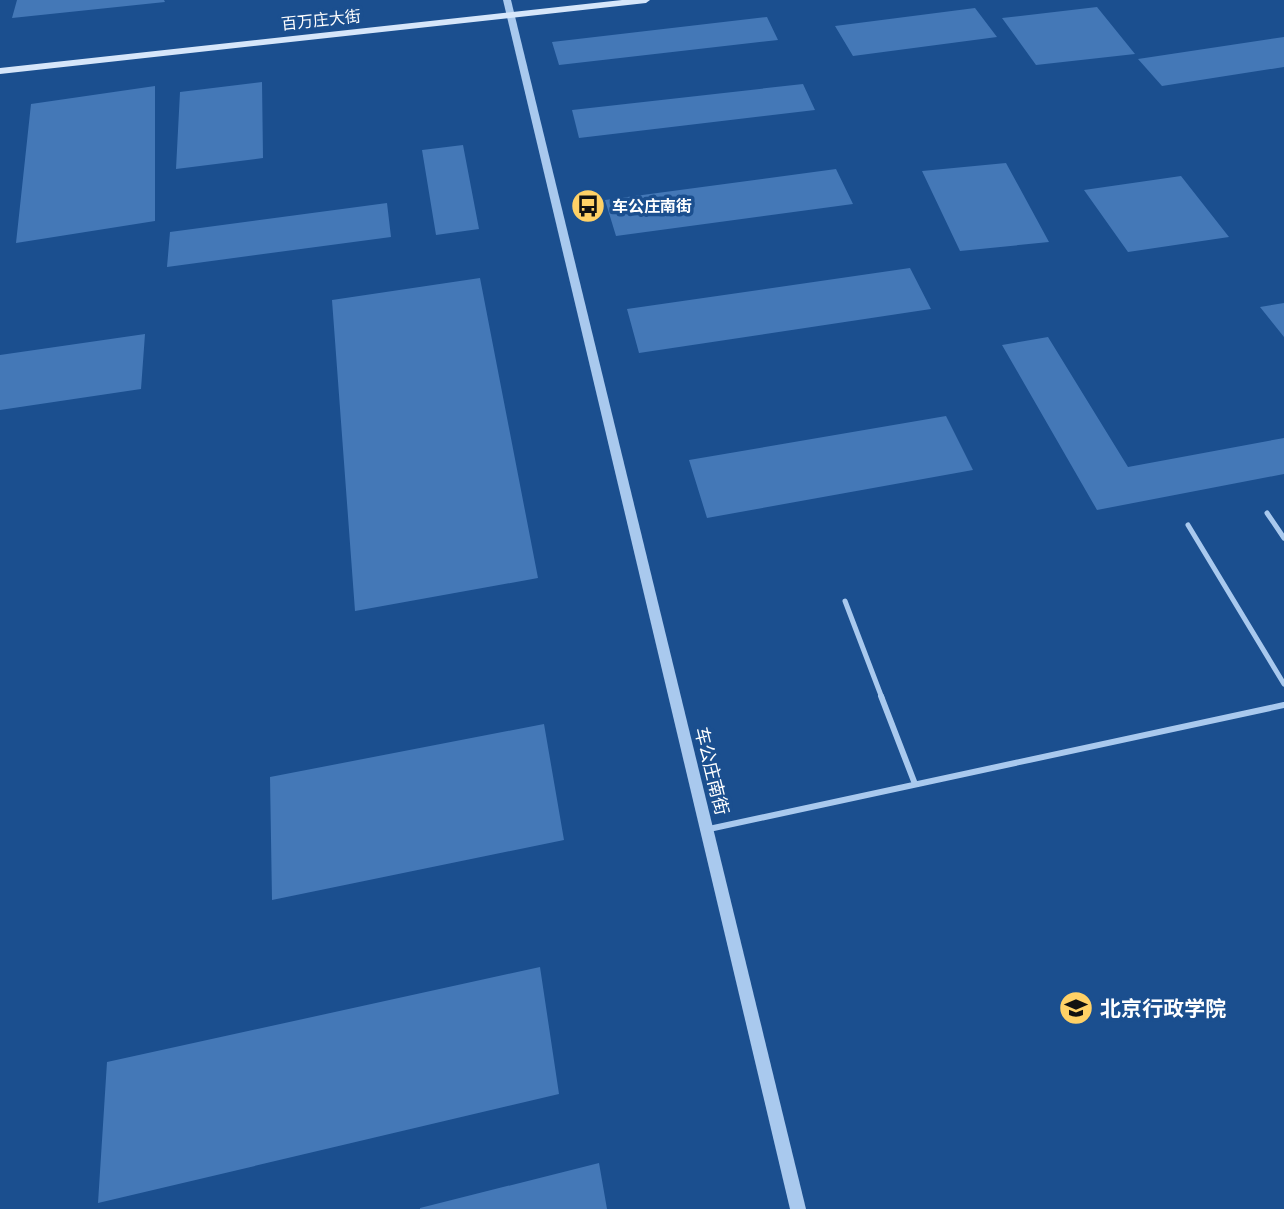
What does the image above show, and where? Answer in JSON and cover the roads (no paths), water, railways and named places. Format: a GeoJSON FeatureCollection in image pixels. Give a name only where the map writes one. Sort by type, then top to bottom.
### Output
{"type":"FeatureCollection","features":[{"type":"Feature","properties":{"kind":"main road","name":"百万庄大街"},"geometry":{"type":"LineString","coordinates":[[0,71],[646,0]]}},
{"type":"Feature","properties":{"kind":"street","name":"车公庄南街"},"geometry":{"type":"LineString","coordinates":[[507,0],[798,1209]]}},
{"type":"Feature","properties":{"kind":"lane"},"geometry":{"type":"LineString","coordinates":[[1267,513],[1284,538]]}},
{"type":"Feature","properties":{"kind":"lane"},"geometry":{"type":"LineString","coordinates":[[1188,525],[1284,684]]}},
{"type":"Feature","properties":{"kind":"lane"},"geometry":{"type":"LineString","coordinates":[[845,601],[915,784]]}},
{"type":"Feature","properties":{"kind":"lane"},"geometry":{"type":"LineString","coordinates":[[708,829],[1284,705]]}},
{"type":"Feature","properties":{"kind":"place","name":"车公庄南街"},"geometry":{"type":"Point","coordinates":[588,206]}},
{"type":"Feature","properties":{"kind":"place","name":"北京行政学院"},"geometry":{"type":"Point","coordinates":[1076,1008]}}]}
